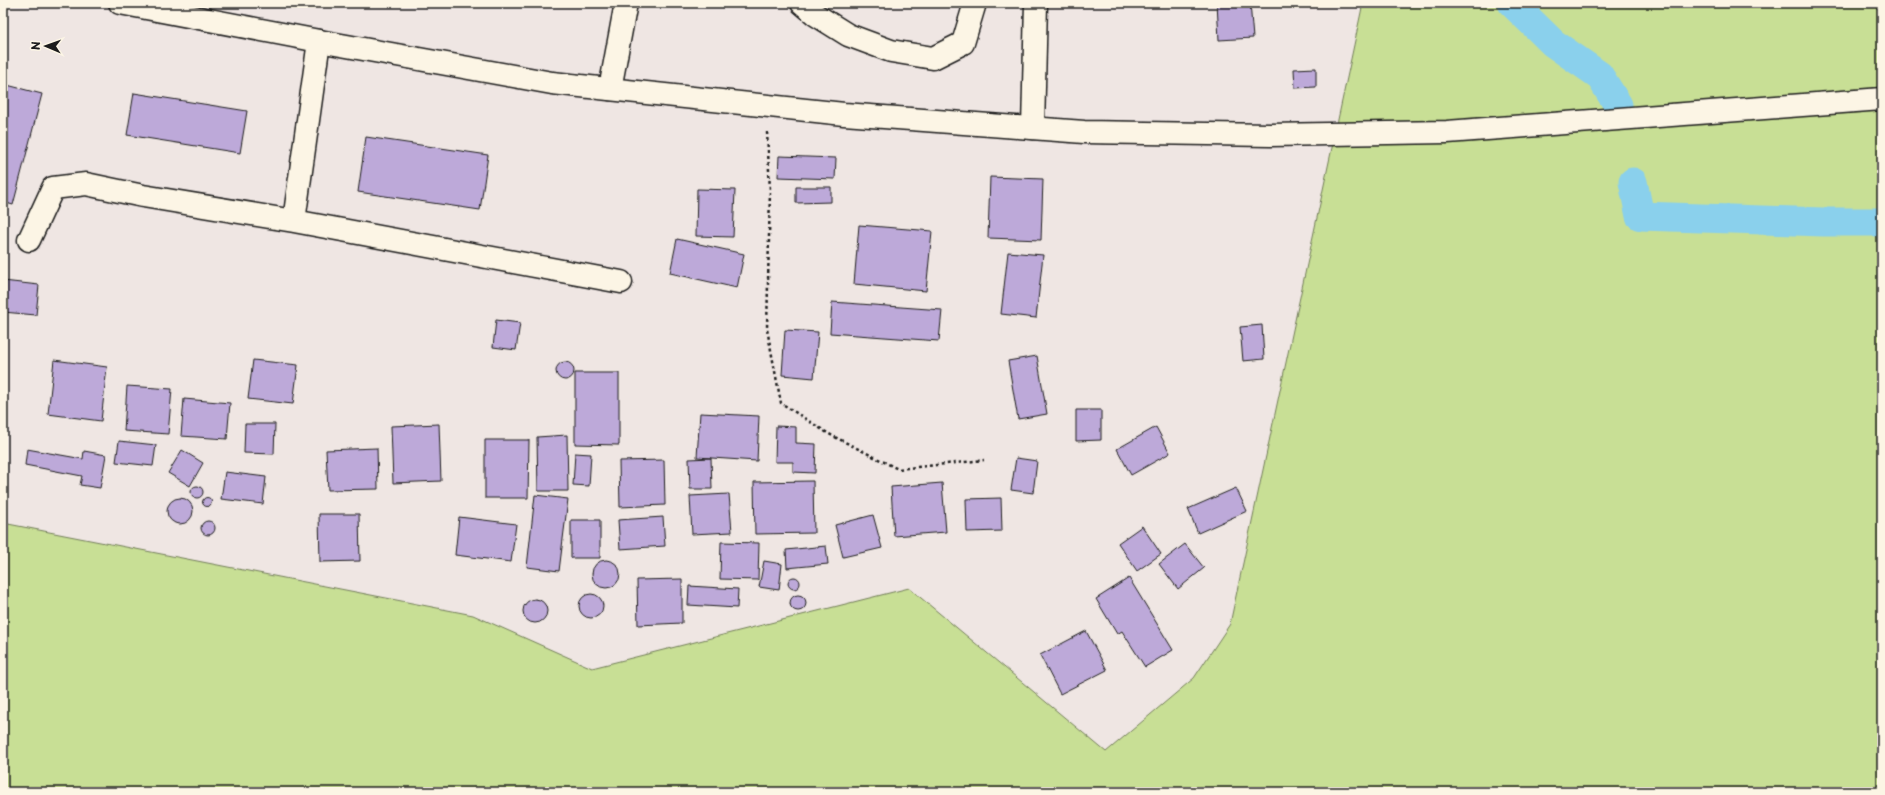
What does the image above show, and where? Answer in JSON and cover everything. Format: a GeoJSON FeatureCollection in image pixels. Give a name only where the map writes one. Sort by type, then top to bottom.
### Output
{"type":"FeatureCollection","features":[{"type":"Feature","properties":{"kind":"street"},"geometry":{"type":"LineString","coordinates":[[610,89],[626,3]]}},
{"type":"Feature","properties":{"kind":"street"},"geometry":{"type":"LineString","coordinates":[[802,3],[816,15],[848,35],[891,51],[933,58],[963,43],[975,3]]}},
{"type":"Feature","properties":{"kind":"street"},"geometry":{"type":"LineString","coordinates":[[1033,128],[1036,3]]}},
{"type":"Feature","properties":{"kind":"street"},"geometry":{"type":"LineString","coordinates":[[124,4],[552,83],[844,114],[1084,132],[1270,135],[1447,132],[1882,99]]}},
{"type":"Feature","properties":{"kind":"street"},"geometry":{"type":"LineString","coordinates":[[294,221],[319,41]]}},
{"type":"Feature","properties":{"kind":"street"},"geometry":{"type":"LineString","coordinates":[[29,240],[53,188],[86,184],[143,196],[294,221],[621,282]]}},
{"type":"Feature","properties":{"kind":"path"},"geometry":{"type":"LineString","coordinates":[[766,106],[770,190],[767,329],[781,403],[829,434],[898,469],[984,460]]}},
{"type":"Feature","properties":{"kind":"green space"},"geometry":{"type":"Polygon","coordinates":[[[1363,3],[1882,3],[1882,792],[3,792],[3,523],[473,615],[592,668],[909,588],[1106,752],[1194,678],[1230,624],[1363,3]]]}},
{"type":"Feature","properties":{"kind":"building"},"geometry":{"type":"Polygon","coordinates":[[[1217,3],[1250,3],[1253,38],[1219,40],[1217,3]]]}},
{"type":"Feature","properties":{"kind":"building"},"geometry":{"type":"Polygon","coordinates":[[[1316,68],[1316,87],[1295,88],[1294,69],[1316,68]]]}},
{"type":"Feature","properties":{"kind":"building"},"geometry":{"type":"Polygon","coordinates":[[[3,84],[42,94],[13,205],[3,202],[3,84]]]}},
{"type":"Feature","properties":{"kind":"building"},"geometry":{"type":"Polygon","coordinates":[[[134,93],[247,111],[240,153],[127,135],[134,93]]]}},
{"type":"Feature","properties":{"kind":"building"},"geometry":{"type":"Polygon","coordinates":[[[366,137],[488,155],[480,210],[358,192],[366,137]]]}},
{"type":"Feature","properties":{"kind":"building"},"geometry":{"type":"Polygon","coordinates":[[[779,156],[836,158],[835,179],[778,177],[779,156]]]}},
{"type":"Feature","properties":{"kind":"building"},"geometry":{"type":"Polygon","coordinates":[[[990,177],[1043,179],[1041,240],[988,238],[990,177]]]}},
{"type":"Feature","properties":{"kind":"building"},"geometry":{"type":"Polygon","coordinates":[[[796,187],[831,187],[831,202],[796,203],[796,187]]]}},
{"type":"Feature","properties":{"kind":"building"},"geometry":{"type":"Polygon","coordinates":[[[697,189],[735,190],[733,237],[696,236],[697,189]]]}},
{"type":"Feature","properties":{"kind":"building"},"geometry":{"type":"Polygon","coordinates":[[[859,225],[932,231],[926,291],[854,284],[859,225]]]}},
{"type":"Feature","properties":{"kind":"building"},"geometry":{"type":"Polygon","coordinates":[[[677,239],[744,254],[737,288],[670,273],[677,239]]]}},
{"type":"Feature","properties":{"kind":"building"},"geometry":{"type":"Polygon","coordinates":[[[1008,252],[1043,255],[1036,318],[1001,314],[1008,252]]]}},
{"type":"Feature","properties":{"kind":"building"},"geometry":{"type":"Polygon","coordinates":[[[3,281],[39,285],[36,315],[3,312],[3,281]]]}},
{"type":"Feature","properties":{"kind":"building"},"geometry":{"type":"Polygon","coordinates":[[[832,302],[942,310],[939,341],[830,333],[832,302]]]}},
{"type":"Feature","properties":{"kind":"building"},"geometry":{"type":"Polygon","coordinates":[[[496,320],[520,323],[516,350],[493,347],[496,320]]]}},
{"type":"Feature","properties":{"kind":"building"},"geometry":{"type":"Polygon","coordinates":[[[1262,325],[1264,359],[1243,361],[1240,327],[1262,325]]]}},
{"type":"Feature","properties":{"kind":"building"},"geometry":{"type":"Polygon","coordinates":[[[785,330],[818,332],[814,378],[782,375],[785,330]]]}},
{"type":"Feature","properties":{"kind":"building"},"geometry":{"type":"Polygon","coordinates":[[[1037,356],[1047,414],[1018,419],[1008,361],[1037,356]]]}},
{"type":"Feature","properties":{"kind":"building"},"geometry":{"type":"Polygon","coordinates":[[[54,360],[107,367],[101,421],[48,414],[54,360]]]}},
{"type":"Feature","properties":{"kind":"building"},"geometry":{"type":"Polygon","coordinates":[[[253,360],[298,365],[293,404],[248,399],[253,360]]]}},
{"type":"Feature","properties":{"kind":"building"},"geometry":{"type":"Polygon","coordinates":[[[565,362],[572,364],[574,371],[572,378],[565,380],[558,378],[556,371],[558,364],[565,362]]]}},
{"type":"Feature","properties":{"kind":"building"},"geometry":{"type":"Polygon","coordinates":[[[575,373],[619,373],[619,445],[575,444],[575,373]]]}},
{"type":"Feature","properties":{"kind":"building"},"geometry":{"type":"Polygon","coordinates":[[[127,386],[172,389],[168,434],[124,431],[127,386]]]}},
{"type":"Feature","properties":{"kind":"building"},"geometry":{"type":"Polygon","coordinates":[[[184,399],[230,403],[227,439],[181,436],[184,399]]]}},
{"type":"Feature","properties":{"kind":"building"},"geometry":{"type":"Polygon","coordinates":[[[1076,410],[1101,410],[1101,440],[1076,441],[1076,410]]]}},
{"type":"Feature","properties":{"kind":"building"},"geometry":{"type":"Polygon","coordinates":[[[700,413],[759,416],[757,461],[697,457],[700,413]]]}},
{"type":"Feature","properties":{"kind":"building"},"geometry":{"type":"Polygon","coordinates":[[[245,424],[275,424],[274,454],[244,453],[245,424]]]}},
{"type":"Feature","properties":{"kind":"building"},"geometry":{"type":"Polygon","coordinates":[[[439,424],[441,481],[393,483],[391,426],[439,424]]]}},
{"type":"Feature","properties":{"kind":"building"},"geometry":{"type":"Polygon","coordinates":[[[776,426],[796,427],[796,443],[816,444],[815,473],[793,472],[793,462],[775,462],[776,426]]]}},
{"type":"Feature","properties":{"kind":"building"},"geometry":{"type":"Polygon","coordinates":[[[1156,427],[1170,453],[1131,475],[1117,449],[1156,427]]]}},
{"type":"Feature","properties":{"kind":"building"},"geometry":{"type":"Polygon","coordinates":[[[567,435],[568,491],[538,491],[537,437],[567,435]]]}},
{"type":"Feature","properties":{"kind":"building"},"geometry":{"type":"Polygon","coordinates":[[[485,440],[529,440],[528,498],[485,498],[485,440]]]}},
{"type":"Feature","properties":{"kind":"building"},"geometry":{"type":"Polygon","coordinates":[[[119,441],[156,445],[153,466],[116,462],[119,441]]]}},
{"type":"Feature","properties":{"kind":"building"},"geometry":{"type":"Polygon","coordinates":[[[377,448],[378,489],[328,490],[326,450],[377,448]]]}},
{"type":"Feature","properties":{"kind":"building"},"geometry":{"type":"Polygon","coordinates":[[[27,449],[83,459],[84,451],[106,455],[100,488],[80,485],[82,476],[25,465],[27,449]]]}},
{"type":"Feature","properties":{"kind":"building"},"geometry":{"type":"Polygon","coordinates":[[[182,450],[203,463],[190,486],[168,473],[182,450]]]}},
{"type":"Feature","properties":{"kind":"building"},"geometry":{"type":"Polygon","coordinates":[[[575,453],[591,454],[589,486],[573,485],[575,453]]]}},
{"type":"Feature","properties":{"kind":"building"},"geometry":{"type":"Polygon","coordinates":[[[711,458],[712,489],[690,489],[689,459],[711,458]]]}},
{"type":"Feature","properties":{"kind":"building"},"geometry":{"type":"Polygon","coordinates":[[[1016,458],[1037,461],[1033,493],[1011,490],[1016,458]]]}},
{"type":"Feature","properties":{"kind":"building"},"geometry":{"type":"Polygon","coordinates":[[[664,460],[665,505],[620,507],[619,461],[664,460]]]}},
{"type":"Feature","properties":{"kind":"building"},"geometry":{"type":"Polygon","coordinates":[[[225,472],[266,477],[263,504],[221,499],[225,472]]]}},
{"type":"Feature","properties":{"kind":"building"},"geometry":{"type":"Polygon","coordinates":[[[813,481],[814,533],[755,534],[754,482],[813,481]]]}},
{"type":"Feature","properties":{"kind":"building"},"geometry":{"type":"Polygon","coordinates":[[[942,483],[946,532],[894,536],[891,487],[942,483]]]}},
{"type":"Feature","properties":{"kind":"building"},"geometry":{"type":"Polygon","coordinates":[[[197,486],[201,488],[203,492],[201,496],[197,498],[193,496],[191,492],[193,488],[197,486]]]}},
{"type":"Feature","properties":{"kind":"building"},"geometry":{"type":"Polygon","coordinates":[[[1236,488],[1247,511],[1198,533],[1188,509],[1236,488]]]}},
{"type":"Feature","properties":{"kind":"building"},"geometry":{"type":"Polygon","coordinates":[[[729,494],[732,532],[692,534],[690,496],[729,494]]]}},
{"type":"Feature","properties":{"kind":"building"},"geometry":{"type":"Polygon","coordinates":[[[535,495],[568,499],[559,571],[527,567],[535,495]]]}},
{"type":"Feature","properties":{"kind":"building"},"geometry":{"type":"Polygon","coordinates":[[[207,497],[212,502],[207,507],[202,502],[207,497]]]}},
{"type":"Feature","properties":{"kind":"building"},"geometry":{"type":"Polygon","coordinates":[[[180,498],[189,502],[193,511],[189,520],[180,524],[171,520],[167,511],[171,502],[180,498]]]}},
{"type":"Feature","properties":{"kind":"building"},"geometry":{"type":"Polygon","coordinates":[[[1001,498],[1002,531],[967,532],[966,499],[1001,498]]]}},
{"type":"Feature","properties":{"kind":"building"},"geometry":{"type":"Polygon","coordinates":[[[319,514],[359,514],[360,561],[320,562],[319,514]]]}},
{"type":"Feature","properties":{"kind":"building"},"geometry":{"type":"Polygon","coordinates":[[[873,515],[882,548],[843,557],[835,525],[873,515]]]}},
{"type":"Feature","properties":{"kind":"building"},"geometry":{"type":"Polygon","coordinates":[[[459,517],[516,524],[511,562],[455,555],[459,517]]]}},
{"type":"Feature","properties":{"kind":"building"},"geometry":{"type":"Polygon","coordinates":[[[663,517],[665,546],[620,549],[618,520],[663,517]]]}},
{"type":"Feature","properties":{"kind":"building"},"geometry":{"type":"Polygon","coordinates":[[[571,520],[600,520],[600,558],[571,558],[571,520]]]}},
{"type":"Feature","properties":{"kind":"building"},"geometry":{"type":"Polygon","coordinates":[[[205,521],[211,521],[215,525],[215,531],[211,535],[205,535],[201,531],[201,525],[205,521]]]}},
{"type":"Feature","properties":{"kind":"building"},"geometry":{"type":"Polygon","coordinates":[[[1142,526],[1161,554],[1137,571],[1118,543],[1142,526]]]}},
{"type":"Feature","properties":{"kind":"building"},"geometry":{"type":"Polygon","coordinates":[[[721,542],[759,543],[758,580],[720,579],[721,542]]]}},
{"type":"Feature","properties":{"kind":"building"},"geometry":{"type":"Polygon","coordinates":[[[1185,544],[1204,568],[1178,589],[1159,564],[1185,544]]]}},
{"type":"Feature","properties":{"kind":"building"},"geometry":{"type":"Polygon","coordinates":[[[826,546],[828,564],[787,568],[786,550],[826,546]]]}},
{"type":"Feature","properties":{"kind":"building"},"geometry":{"type":"Polygon","coordinates":[[[606,560],[616,564],[620,574],[616,584],[606,588],[596,584],[592,574],[596,564],[606,560]]]}},
{"type":"Feature","properties":{"kind":"building"},"geometry":{"type":"Polygon","coordinates":[[[764,561],[782,564],[779,590],[759,587],[764,561]]]}},
{"type":"Feature","properties":{"kind":"building"},"geometry":{"type":"Polygon","coordinates":[[[796,577],[799,578],[799,588],[792,589],[789,588],[788,581],[789,578],[796,577]]]}},
{"type":"Feature","properties":{"kind":"building"},"geometry":{"type":"Polygon","coordinates":[[[1129,578],[1173,650],[1145,667],[1122,631],[1117,634],[1096,599],[1129,578]]]}},
{"type":"Feature","properties":{"kind":"building"},"geometry":{"type":"Polygon","coordinates":[[[682,579],[682,623],[638,625],[637,580],[682,579]]]}},
{"type":"Feature","properties":{"kind":"building"},"geometry":{"type":"Polygon","coordinates":[[[689,586],[738,589],[737,608],[688,605],[689,586]]]}},
{"type":"Feature","properties":{"kind":"building"},"geometry":{"type":"Polygon","coordinates":[[[591,594],[599,598],[603,606],[599,614],[591,618],[583,614],[579,606],[583,598],[591,594]]]}},
{"type":"Feature","properties":{"kind":"building"},"geometry":{"type":"Polygon","coordinates":[[[798,595],[805,600],[806,603],[801,610],[798,611],[791,606],[790,603],[795,596],[798,595]]]}},
{"type":"Feature","properties":{"kind":"building"},"geometry":{"type":"Polygon","coordinates":[[[535,599],[540,600],[546,606],[546,616],[540,622],[535,623],[530,622],[524,616],[523,611],[524,606],[530,600],[535,599]]]}},
{"type":"Feature","properties":{"kind":"building"},"geometry":{"type":"Polygon","coordinates":[[[1086,631],[1107,670],[1060,694],[1040,655],[1086,631]]]}},
{"type":"Feature","properties":{"kind":"waterway"},"geometry":{"type":"LineString","coordinates":[[1512,3],[1553,43],[1599,75],[1618,105]]}},
{"type":"Feature","properties":{"kind":"waterway"},"geometry":{"type":"LineString","coordinates":[[1633,182],[1640,216],[1823,222],[1882,222]]}}]}
